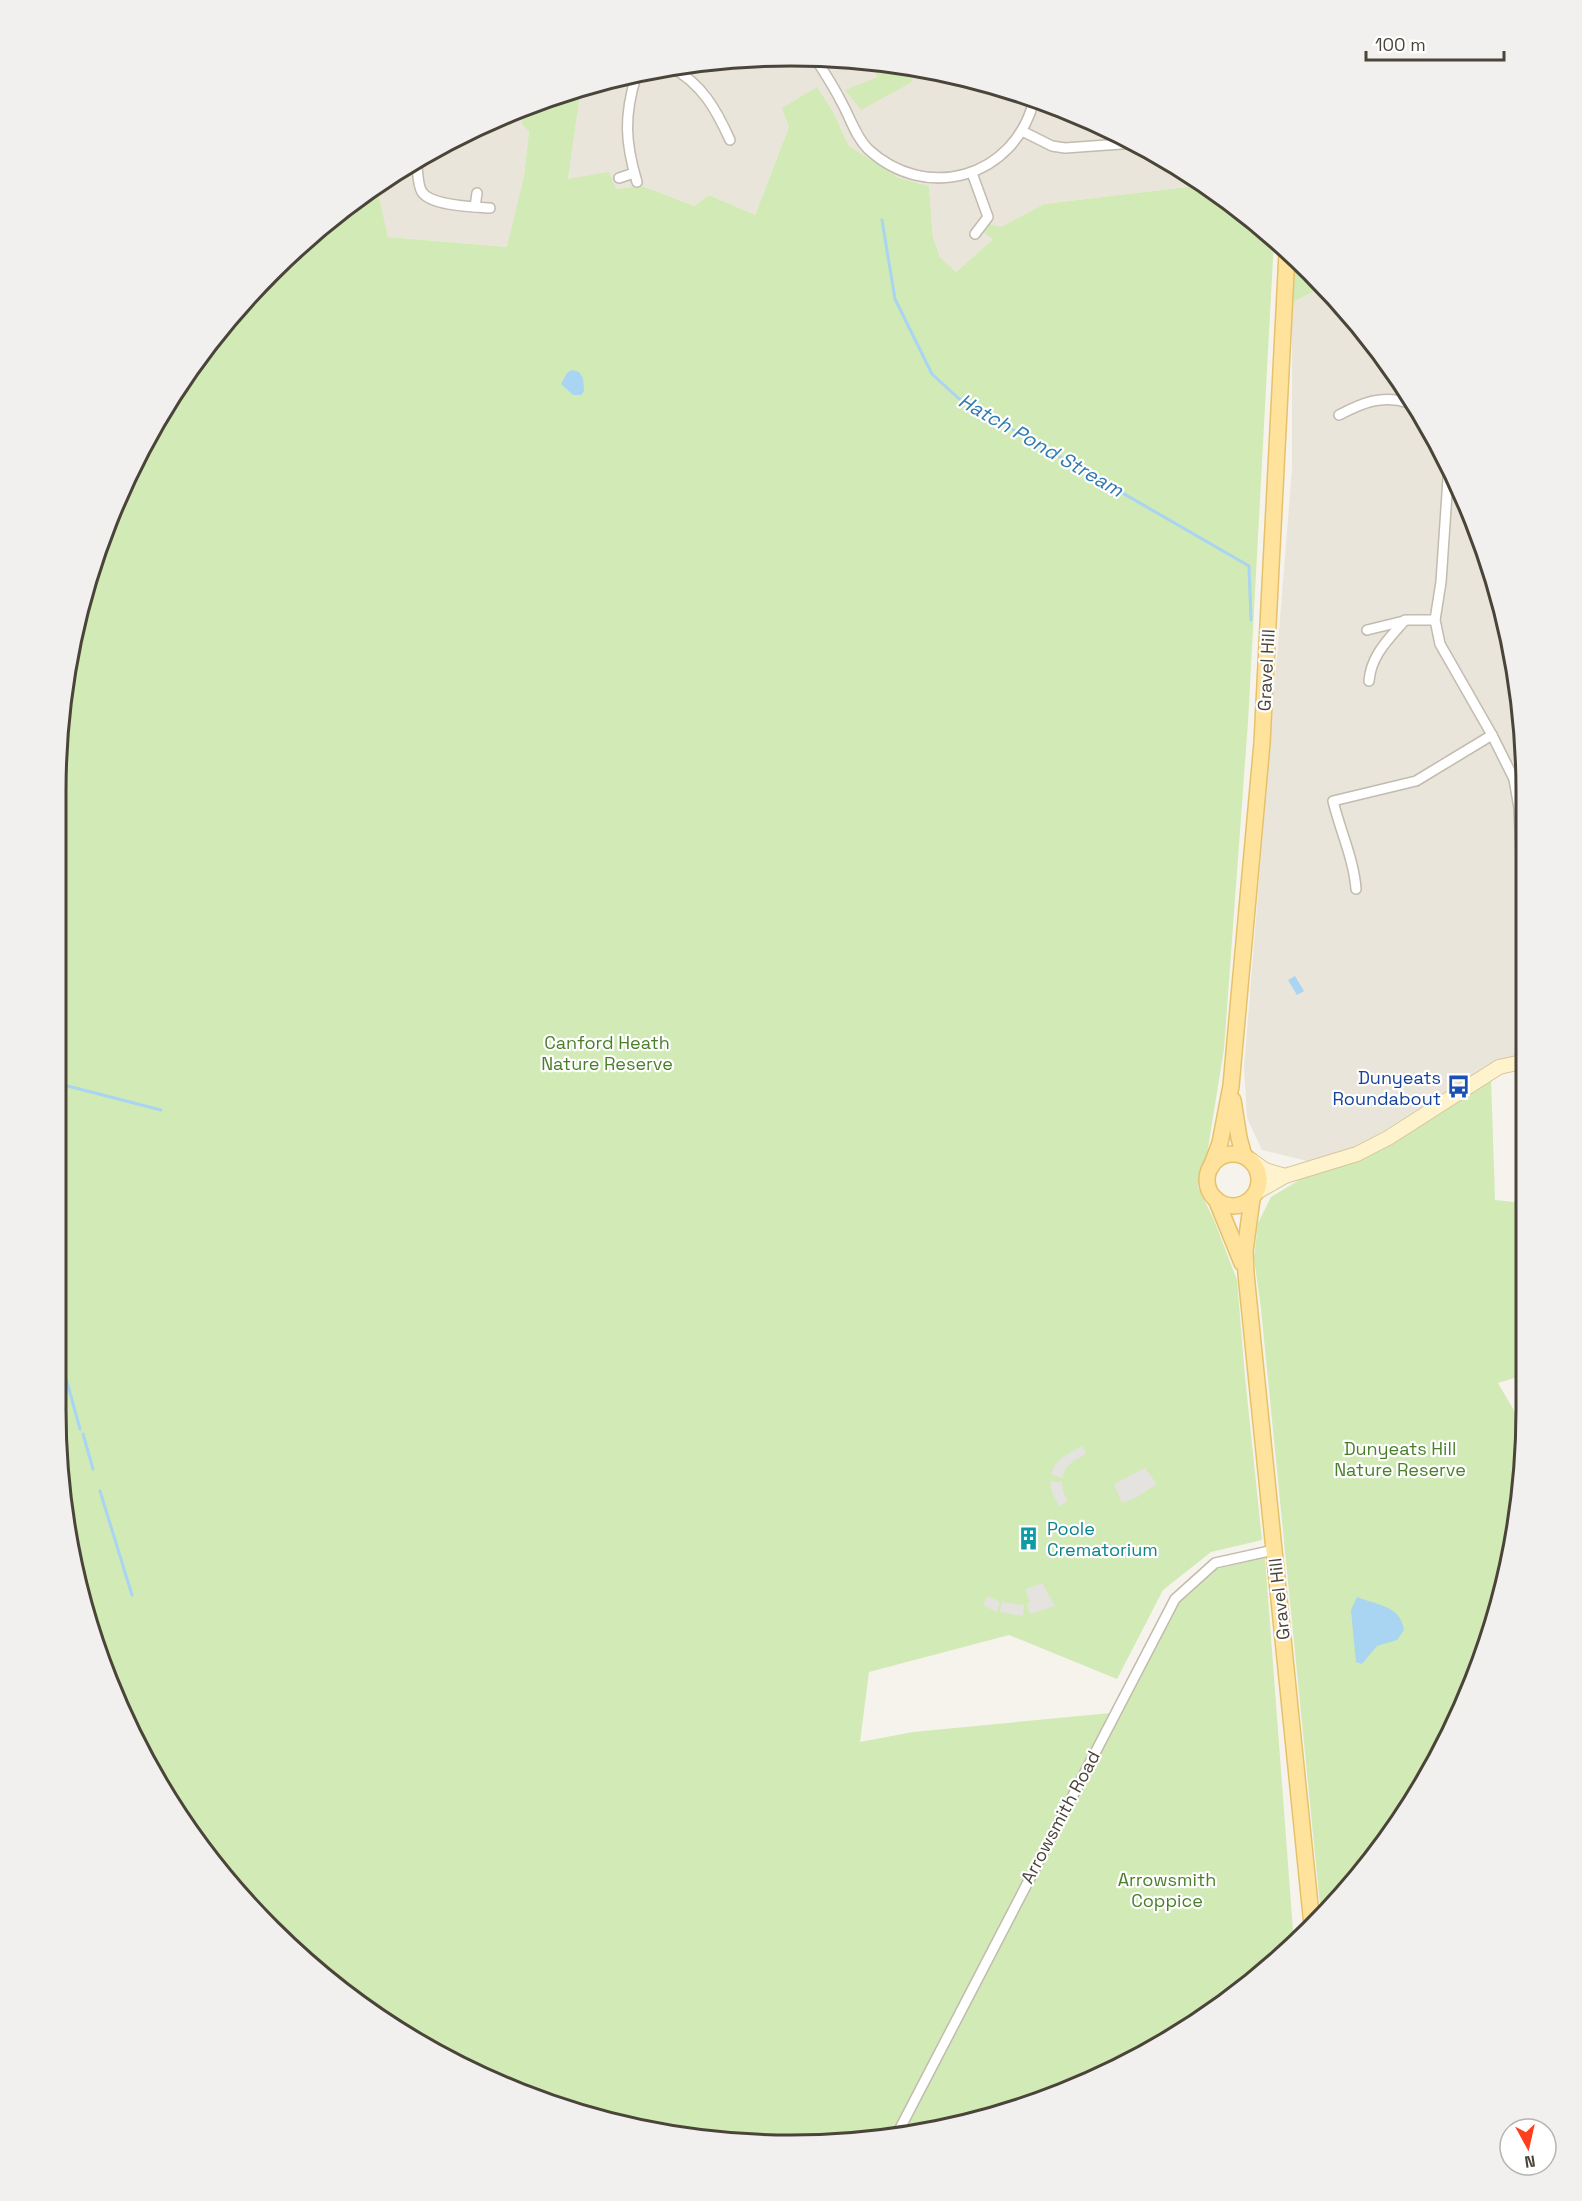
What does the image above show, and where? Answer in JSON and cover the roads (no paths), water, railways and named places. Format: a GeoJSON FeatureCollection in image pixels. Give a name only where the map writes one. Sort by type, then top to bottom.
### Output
{"type":"FeatureCollection","features":[{"type":"Feature","properties":{"kind":"main road","name":"Gravel Hill"},"geometry":{"type":"LineString","coordinates":[[1211,1167],[1220,1143],[1231,1086],[1262,743],[1287,262]]}},
{"type":"Feature","properties":{"kind":"main road","name":"Gravel Hill"},"geometry":{"type":"LineString","coordinates":[[1231,1086],[1235,1117],[1247,1158]]}},
{"type":"Feature","properties":{"kind":"main road"},"geometry":{"type":"LineString","coordinates":[[1229,1154],[1247,1158],[1259,1175],[1254,1195],[1238,1206],[1222,1203],[1216,1199],[1208,1184],[1211,1167],[1215,1161],[1229,1154]]}},
{"type":"Feature","properties":{"kind":"main road","name":"Gravel Hill"},"geometry":{"type":"LineString","coordinates":[[1254,1195],[1245,1251],[1246,1274],[1311,1915]]}},
{"type":"Feature","properties":{"kind":"main road","name":"Gravel Hill"},"geometry":{"type":"LineString","coordinates":[[1216,1199],[1246,1274]]}},
{"type":"Feature","properties":{"kind":"street"},"geometry":{"type":"LineString","coordinates":[[821,67],[856,132],[867,147],[904,172],[919,177],[951,177],[972,172],[997,159],[1022,130],[1031,107]]}},
{"type":"Feature","properties":{"kind":"street"},"geometry":{"type":"LineString","coordinates":[[682,74],[707,96],[730,140]]}},
{"type":"Feature","properties":{"kind":"street"},"geometry":{"type":"LineString","coordinates":[[619,178],[635,178],[626,133],[627,112],[634,84]]}},
{"type":"Feature","properties":{"kind":"street"},"geometry":{"type":"LineString","coordinates":[[1022,130],[1052,146],[1065,148],[1118,144]]}},
{"type":"Feature","properties":{"kind":"street"},"geometry":{"type":"LineString","coordinates":[[417,170],[420,189],[423,194],[434,200],[490,208]]}},
{"type":"Feature","properties":{"kind":"street"},"geometry":{"type":"LineString","coordinates":[[972,172],[988,217],[975,234]]}},
{"type":"Feature","properties":{"kind":"street"},"geometry":{"type":"LineString","coordinates":[[475,207],[477,194]]}},
{"type":"Feature","properties":{"kind":"street"},"geometry":{"type":"LineString","coordinates":[[1339,415],[1361,404],[1383,398],[1402,402]]}},
{"type":"Feature","properties":{"kind":"street"},"geometry":{"type":"LineString","coordinates":[[1448,485],[1441,582],[1435,620],[1440,644],[1492,735],[1514,779],[1516,790]]}},
{"type":"Feature","properties":{"kind":"street"},"geometry":{"type":"LineString","coordinates":[[1367,630],[1405,620],[1435,620]]}},
{"type":"Feature","properties":{"kind":"street"},"geometry":{"type":"LineString","coordinates":[[1369,681],[1370,668],[1378,652],[1405,620]]}},
{"type":"Feature","properties":{"kind":"street"},"geometry":{"type":"LineString","coordinates":[[1356,889],[1354,871],[1333,801],[1416,781],[1492,735]]}},
{"type":"Feature","properties":{"kind":"street"},"geometry":{"type":"LineString","coordinates":[[1254,1195],[1285,1176],[1357,1155],[1388,1138],[1499,1067],[1516,1063]]}},
{"type":"Feature","properties":{"kind":"street"},"geometry":{"type":"LineString","coordinates":[[1247,1158],[1264,1170],[1285,1176]]}},
{"type":"Feature","properties":{"kind":"street","name":"Arrowsmith Road"},"geometry":{"type":"LineString","coordinates":[[901,2126],[1175,1599],[1215,1563],[1274,1550]]}},
{"type":"Feature","properties":{"kind":"water"},"geometry":{"type":"Polygon","coordinates":[[[572,370],[579,372],[583,378],[584,391],[581,395],[573,395],[561,384],[567,373],[572,370]]]}},
{"type":"Feature","properties":{"kind":"water"},"geometry":{"type":"Polygon","coordinates":[[[1295,976],[1304,991],[1297,995],[1288,980],[1295,976]]]}},
{"type":"Feature","properties":{"kind":"water"},"geometry":{"type":"Polygon","coordinates":[[[1357,1597],[1393,1611],[1402,1622],[1404,1630],[1397,1640],[1377,1646],[1362,1664],[1356,1662],[1351,1610],[1357,1597]]]}},
{"type":"Feature","properties":{"kind":"waterway","name":"Hatch Pond Stream"},"geometry":{"type":"LineString","coordinates":[[882,220],[895,299],[932,374],[958,398],[1249,566],[1251,620]]}},
{"type":"Feature","properties":{"kind":"waterway"},"geometry":{"type":"LineString","coordinates":[[66,1086],[161,1110]]}},
{"type":"Feature","properties":{"kind":"waterway"},"geometry":{"type":"LineString","coordinates":[[66,1378],[80,1429]]}},
{"type":"Feature","properties":{"kind":"waterway"},"geometry":{"type":"LineString","coordinates":[[83,1434],[93,1469]]}},
{"type":"Feature","properties":{"kind":"waterway"},"geometry":{"type":"LineString","coordinates":[[100,1491],[132,1595]]}},
{"type":"Feature","properties":{"kind":"place","name":"Dunyeats Roundabout"},"geometry":{"type":"Point","coordinates":[1459,1087]}},
{"type":"Feature","properties":{"kind":"place","name":"Poole Crematorium"},"geometry":{"type":"Point","coordinates":[1029,1538]}},
{"type":"Feature","properties":{"kind":"park label","name":"Canford Heath Nature Reserve"},"geometry":{"type":"Point","coordinates":[607,1052]}},
{"type":"Feature","properties":{"kind":"park label","name":"Dunyeats Hill Nature Reserve"},"geometry":{"type":"Point","coordinates":[1400,1458]}},
{"type":"Feature","properties":{"kind":"park label","name":"Arrowsmith Coppice"},"geometry":{"type":"Point","coordinates":[1167,1889]}}]}
